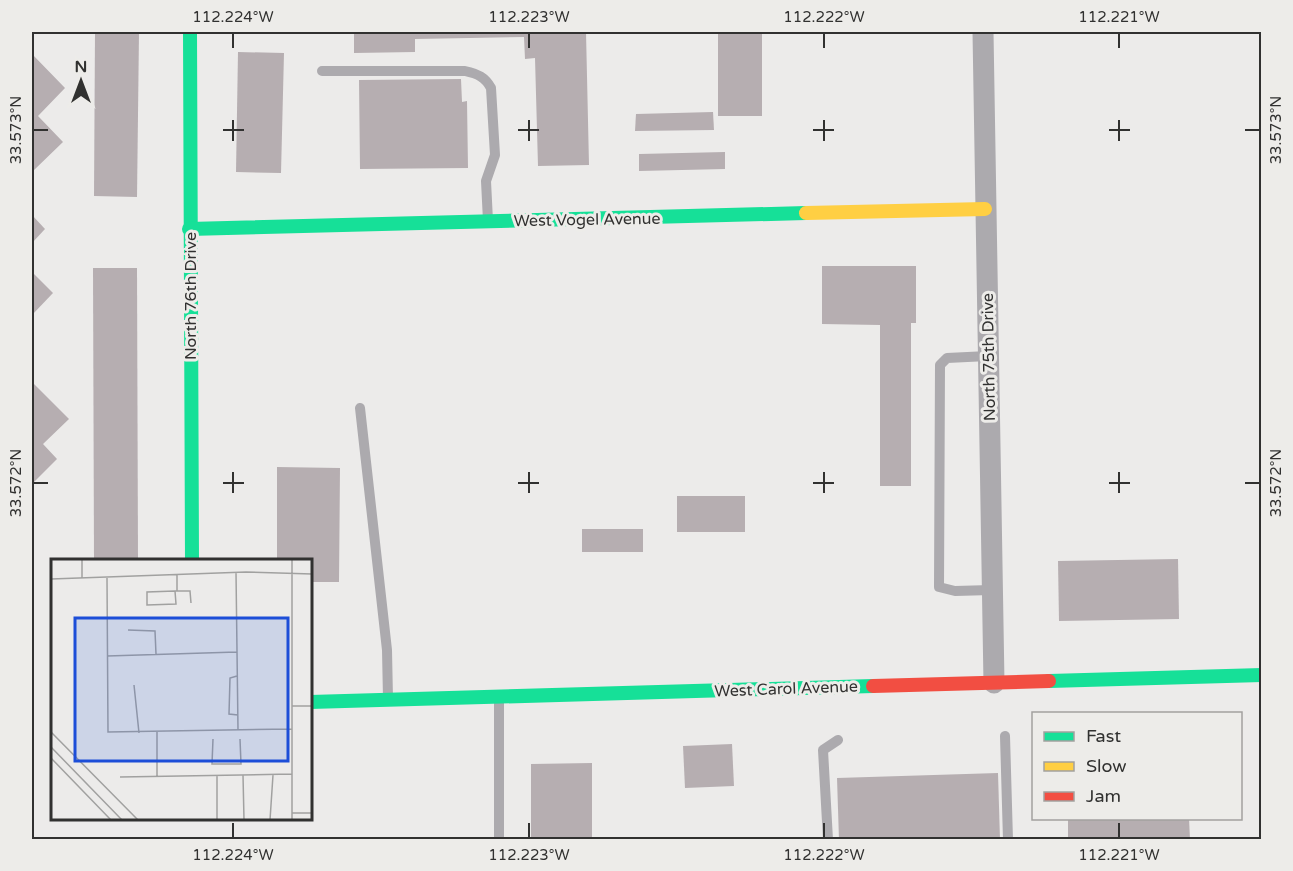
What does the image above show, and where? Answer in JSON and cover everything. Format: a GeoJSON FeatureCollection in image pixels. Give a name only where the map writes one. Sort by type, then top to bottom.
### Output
{"type":"FeatureCollection","features":[{"type":"Feature","properties":{"kind":"street","name":"North 76th Drive"},"geometry":{"type":"LineString","coordinates":[[190,32],[192,559]]}},
{"type":"Feature","properties":{"kind":"street","name":"North 75th Drive"},"geometry":{"type":"LineString","coordinates":[[983,32],[994,683]]}},
{"type":"Feature","properties":{"kind":"street","name":"West Vogel Avenue"},"geometry":{"type":"LineString","coordinates":[[189,229],[985,209]]}},
{"type":"Feature","properties":{"kind":"street","name":"West Carol Avenue"},"geometry":{"type":"LineString","coordinates":[[312,702],[1262,675]]}},
{"type":"Feature","properties":{"kind":"lane"},"geometry":{"type":"LineString","coordinates":[[322,71],[465,71],[479,74],[487,81],[491,88],[495,155],[486,181],[488,221]]}},
{"type":"Feature","properties":{"kind":"lane"},"geometry":{"type":"LineString","coordinates":[[988,356],[947,358],[940,365],[939,587],[955,591],[992,590]]}},
{"type":"Feature","properties":{"kind":"lane"},"geometry":{"type":"LineString","coordinates":[[360,408],[387,650],[388,700]]}},
{"type":"Feature","properties":{"kind":"lane"},"geometry":{"type":"LineString","coordinates":[[499,696],[499,840]]}},
{"type":"Feature","properties":{"kind":"lane"},"geometry":{"type":"LineString","coordinates":[[1005,736],[1008,840]]}},
{"type":"Feature","properties":{"kind":"lane"},"geometry":{"type":"LineString","coordinates":[[828,840],[823,750],[838,740]]}},
{"type":"Feature","properties":{"kind":"building"},"geometry":{"type":"Polygon","coordinates":[[[95,32],[139,32],[137,197],[94,196],[95,32]]]}},
{"type":"Feature","properties":{"kind":"building"},"geometry":{"type":"Polygon","coordinates":[[[354,32],[586,32],[589,165],[538,166],[535,58],[525,59],[524,37],[415,39],[415,52],[354,53],[354,32]]]}},
{"type":"Feature","properties":{"kind":"building"},"geometry":{"type":"Polygon","coordinates":[[[718,32],[762,32],[762,116],[718,116],[718,32]]]}},
{"type":"Feature","properties":{"kind":"building"},"geometry":{"type":"Polygon","coordinates":[[[238,52],[284,53],[281,173],[236,172],[238,52]]]}},
{"type":"Feature","properties":{"kind":"building"},"geometry":{"type":"Polygon","coordinates":[[[32,54],[65,88],[38,116],[63,142],[33,171],[32,54]]]}},
{"type":"Feature","properties":{"kind":"building"},"geometry":{"type":"Polygon","coordinates":[[[461,79],[462,102],[467,101],[468,168],[360,169],[359,80],[461,79]]]}},
{"type":"Feature","properties":{"kind":"building"},"geometry":{"type":"Polygon","coordinates":[[[713,112],[714,130],[635,131],[636,114],[713,112]]]}},
{"type":"Feature","properties":{"kind":"building"},"geometry":{"type":"Polygon","coordinates":[[[725,152],[725,169],[639,171],[639,154],[725,152]]]}},
{"type":"Feature","properties":{"kind":"building"},"geometry":{"type":"Polygon","coordinates":[[[32,215],[45,229],[32,243],[32,215]]]}},
{"type":"Feature","properties":{"kind":"building"},"geometry":{"type":"Polygon","coordinates":[[[822,266],[916,266],[916,323],[911,323],[911,486],[880,486],[880,325],[822,324],[822,266]]]}},
{"type":"Feature","properties":{"kind":"building"},"geometry":{"type":"Polygon","coordinates":[[[93,268],[137,268],[138,559],[94,559],[93,268]]]}},
{"type":"Feature","properties":{"kind":"building"},"geometry":{"type":"Polygon","coordinates":[[[32,272],[53,293],[32,315],[32,272]]]}},
{"type":"Feature","properties":{"kind":"building"},"geometry":{"type":"Polygon","coordinates":[[[32,382],[69,419],[43,444],[57,459],[32,484],[32,382]]]}},
{"type":"Feature","properties":{"kind":"building"},"geometry":{"type":"Polygon","coordinates":[[[277,467],[340,468],[339,582],[312,582],[312,559],[277,559],[277,467]]]}},
{"type":"Feature","properties":{"kind":"building"},"geometry":{"type":"Polygon","coordinates":[[[677,496],[745,496],[745,532],[677,532],[677,496]]]}},
{"type":"Feature","properties":{"kind":"building"},"geometry":{"type":"Polygon","coordinates":[[[582,529],[643,529],[643,552],[582,552],[582,529]]]}},
{"type":"Feature","properties":{"kind":"building"},"geometry":{"type":"Polygon","coordinates":[[[1178,559],[1179,619],[1059,621],[1058,561],[1178,559]]]}},
{"type":"Feature","properties":{"kind":"building"},"geometry":{"type":"Polygon","coordinates":[[[732,744],[734,786],[685,788],[683,746],[732,744]]]}},
{"type":"Feature","properties":{"kind":"building"},"geometry":{"type":"Polygon","coordinates":[[[592,763],[592,840],[531,840],[531,764],[592,763]]]}},
{"type":"Feature","properties":{"kind":"building"},"geometry":{"type":"Polygon","coordinates":[[[998,773],[1000,840],[839,840],[837,778],[998,773]]]}},
{"type":"Feature","properties":{"kind":"building"},"geometry":{"type":"Polygon","coordinates":[[[1068,820],[1189,820],[1190,840],[1068,840],[1068,820]]]}},
{"type":"Feature","properties":{"kind":"traffic: fast"},"geometry":{"type":"LineString","coordinates":[[190,32],[192,559]]}},
{"type":"Feature","properties":{"kind":"traffic: fast"},"geometry":{"type":"LineString","coordinates":[[189,229],[806,213]]}},
{"type":"Feature","properties":{"kind":"traffic: fast"},"geometry":{"type":"LineString","coordinates":[[1049,681],[1262,675]]}},
{"type":"Feature","properties":{"kind":"traffic: fast"},"geometry":{"type":"LineString","coordinates":[[312,702],[873,686]]}},
{"type":"Feature","properties":{"kind":"traffic: slow"},"geometry":{"type":"LineString","coordinates":[[806,213],[985,209]]}},
{"type":"Feature","properties":{"kind":"traffic: jam"},"geometry":{"type":"LineString","coordinates":[[873,686],[1049,681]]}}]}
